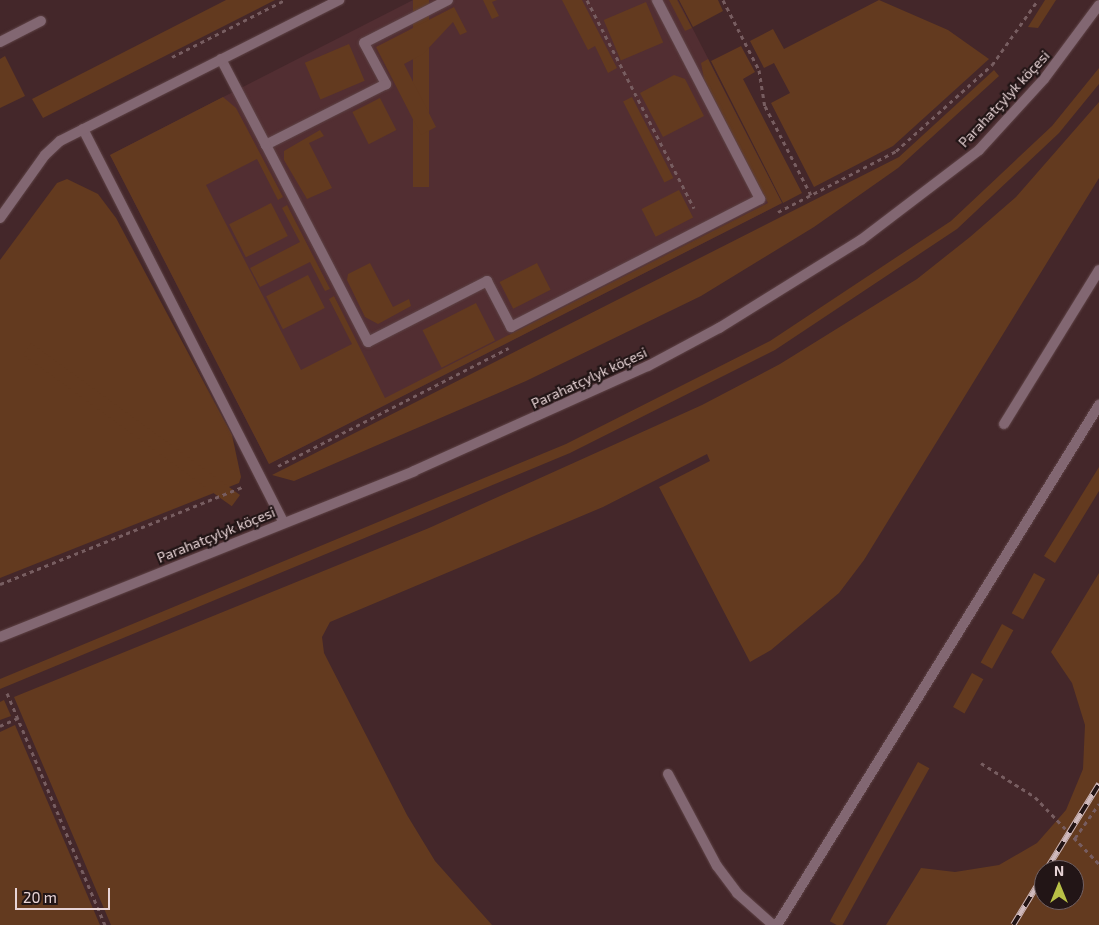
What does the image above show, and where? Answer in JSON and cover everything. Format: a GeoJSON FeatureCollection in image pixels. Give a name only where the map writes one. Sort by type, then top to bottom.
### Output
{"type":"FeatureCollection","features":[{"type":"Feature","properties":{"kind":"street"},"geometry":{"type":"LineString","coordinates":[[0,218],[45,155],[83,129],[339,0]]}},
{"type":"Feature","properties":{"kind":"street"},"geometry":{"type":"LineString","coordinates":[[266,145],[386,84],[364,43],[448,0]]}},
{"type":"Feature","properties":{"kind":"street"},"geometry":{"type":"LineString","coordinates":[[221,59],[368,342],[487,281],[511,327],[760,199],[657,0]]}},
{"type":"Feature","properties":{"kind":"street","name":"Parahatçylyk köçesi"},"geometry":{"type":"LineString","coordinates":[[0,637],[284,522],[414,472],[632,374],[786,289],[925,195],[979,150],[1044,79],[1099,5]]}},
{"type":"Feature","properties":{"kind":"street"},"geometry":{"type":"LineString","coordinates":[[0,42],[41,22]]}},
{"type":"Feature","properties":{"kind":"street"},"geometry":{"type":"LineString","coordinates":[[83,129],[284,522]]}},
{"type":"Feature","properties":{"kind":"street"},"geometry":{"type":"LineString","coordinates":[[1004,424],[1099,270]]}},
{"type":"Feature","properties":{"kind":"street"},"geometry":{"type":"LineString","coordinates":[[668,774],[717,866],[737,893],[775,925],[1099,404]]}},
{"type":"Feature","properties":{"kind":"path"},"geometry":{"type":"LineString","coordinates":[[587,0],[705,228]]}},
{"type":"Feature","properties":{"kind":"path"},"geometry":{"type":"LineString","coordinates":[[723,0],[759,70],[765,106],[811,195]]}},
{"type":"Feature","properties":{"kind":"path"},"geometry":{"type":"LineString","coordinates":[[0,584],[246,484]]}},
{"type":"Feature","properties":{"kind":"path"},"geometry":{"type":"LineString","coordinates":[[7,693],[105,925]]}},
{"type":"Feature","properties":{"kind":"path"},"geometry":{"type":"LineString","coordinates":[[0,726],[18,718]]}},
{"type":"Feature","properties":{"kind":"path"},"geometry":{"type":"LineString","coordinates":[[981,763],[1035,797],[1099,864]]}},
{"type":"Feature","properties":{"kind":"path"},"geometry":{"type":"LineString","coordinates":[[1075,838],[1099,804]]}},
{"type":"Feature","properties":{"kind":"shaded area"},"geometry":{"type":"Polygon","coordinates":[[[226,0],[275,0],[43,118],[32,99],[226,0]]]}},
{"type":"Feature","properties":{"kind":"shaded area"},"geometry":{"type":"Polygon","coordinates":[[[413,0],[678,0],[782,203],[269,464],[110,155],[413,0]]]}},
{"type":"Feature","properties":{"kind":"shaded area"},"geometry":{"type":"Polygon","coordinates":[[[413,0],[429,0],[429,187],[413,187],[413,0]]]}},
{"type":"Feature","properties":{"kind":"shaded area"},"geometry":{"type":"Polygon","coordinates":[[[483,0],[497,0],[492,2],[499,16],[492,19],[483,0]]]}},
{"type":"Feature","properties":{"kind":"shaded area"},"geometry":{"type":"Polygon","coordinates":[[[562,0],[582,0],[617,68],[608,73],[595,46],[588,50],[562,0]]]}},
{"type":"Feature","properties":{"kind":"shaded area"},"geometry":{"type":"Polygon","coordinates":[[[669,0],[677,0],[692,28],[685,31],[669,0]]]}},
{"type":"Feature","properties":{"kind":"shaded area"},"geometry":{"type":"Polygon","coordinates":[[[679,0],[718,0],[723,11],[693,27],[679,0]]]}},
{"type":"Feature","properties":{"kind":"shaded area"},"geometry":{"type":"Polygon","coordinates":[[[879,0],[948,30],[989,59],[893,146],[814,187],[771,103],[790,93],[774,63],[764,68],[750,41],[773,29],[784,49],[879,0]]]}},
{"type":"Feature","properties":{"kind":"shaded area"},"geometry":{"type":"Polygon","coordinates":[[[1045,0],[1056,0],[1038,28],[1028,27],[1045,0]]]}},
{"type":"Feature","properties":{"kind":"shaded area"},"geometry":{"type":"Polygon","coordinates":[[[646,2],[663,43],[621,60],[604,20],[646,2]]]}},
{"type":"Feature","properties":{"kind":"shaded area"},"geometry":{"type":"Polygon","coordinates":[[[454,7],[467,32],[460,35],[453,22],[423,54],[404,64],[436,127],[421,135],[376,47],[454,7]]]}},
{"type":"Feature","properties":{"kind":"shaded area"},"geometry":{"type":"Polygon","coordinates":[[[349,44],[365,81],[320,100],[305,63],[349,44]]]}},
{"type":"Feature","properties":{"kind":"shaded area"},"geometry":{"type":"Polygon","coordinates":[[[741,46],[755,72],[743,79],[802,193],[783,203],[711,61],[741,46]]]}},
{"type":"Feature","properties":{"kind":"shaded area"},"geometry":{"type":"Polygon","coordinates":[[[5,56],[25,96],[0,108],[0,59],[5,56]]]}},
{"type":"Feature","properties":{"kind":"shaded area"},"geometry":{"type":"Polygon","coordinates":[[[708,59],[782,203],[269,464],[110,155],[223,97],[236,108],[283,197],[278,200],[257,159],[206,185],[301,370],[352,344],[329,299],[334,296],[385,398],[768,203],[704,79],[701,63],[708,59]]]}},
{"type":"Feature","properties":{"kind":"shaded area"},"geometry":{"type":"Polygon","coordinates":[[[1099,68],[1099,84],[1059,133],[957,229],[775,350],[570,453],[0,689],[0,679],[566,444],[770,341],[951,221],[1052,126],[1099,68]]]}},
{"type":"Feature","properties":{"kind":"shaded area"},"geometry":{"type":"Polygon","coordinates":[[[994,70],[999,76],[898,168],[814,227],[701,296],[526,381],[294,481],[272,475],[899,157],[994,70]]]}},
{"type":"Feature","properties":{"kind":"shaded area"},"geometry":{"type":"Polygon","coordinates":[[[674,75],[685,79],[704,116],[663,137],[640,93],[674,75]]]}},
{"type":"Feature","properties":{"kind":"shaded area"},"geometry":{"type":"Polygon","coordinates":[[[632,97],[673,178],[664,183],[623,102],[632,97]]]}},
{"type":"Feature","properties":{"kind":"shaded area"},"geometry":{"type":"Polygon","coordinates":[[[380,98],[396,130],[369,144],[352,112],[380,98]]]}},
{"type":"Feature","properties":{"kind":"shaded area"},"geometry":{"type":"Polygon","coordinates":[[[1099,102],[1099,178],[864,560],[839,593],[771,650],[750,662],[659,487],[710,461],[707,454],[603,507],[330,622],[322,637],[324,653],[407,815],[435,861],[492,925],[111,925],[14,697],[429,528],[702,405],[780,364],[917,279],[970,237],[1016,197],[1099,102]]]}},
{"type":"Feature","properties":{"kind":"shaded area"},"geometry":{"type":"Polygon","coordinates":[[[320,130],[324,136],[309,143],[332,188],[307,199],[284,160],[284,151],[320,130]]]}},
{"type":"Feature","properties":{"kind":"shaded area"},"geometry":{"type":"Polygon","coordinates":[[[67,179],[98,194],[116,218],[232,435],[241,477],[239,483],[0,578],[0,260],[57,183],[67,179]]]}},
{"type":"Feature","properties":{"kind":"shaded area"},"geometry":{"type":"Polygon","coordinates":[[[679,190],[693,218],[656,237],[642,209],[679,190]]]}},
{"type":"Feature","properties":{"kind":"shaded area"},"geometry":{"type":"Polygon","coordinates":[[[271,203],[288,236],[246,257],[229,224],[271,203]]]}},
{"type":"Feature","properties":{"kind":"shaded area"},"geometry":{"type":"Polygon","coordinates":[[[287,205],[330,289],[325,291],[310,262],[260,287],[250,268],[300,242],[282,208],[287,205]]]}},
{"type":"Feature","properties":{"kind":"shaded area"},"geometry":{"type":"Polygon","coordinates":[[[370,263],[393,307],[409,299],[411,306],[378,324],[365,317],[347,280],[348,274],[370,263]]]}},
{"type":"Feature","properties":{"kind":"shaded area"},"geometry":{"type":"Polygon","coordinates":[[[537,263],[551,290],[513,309],[500,282],[537,263]]]}},
{"type":"Feature","properties":{"kind":"shaded area"},"geometry":{"type":"Polygon","coordinates":[[[308,275],[325,308],[283,329],[266,296],[308,275]]]}},
{"type":"Feature","properties":{"kind":"shaded area"},"geometry":{"type":"Polygon","coordinates":[[[476,303],[495,340],[442,368],[423,330],[476,303]]]}},
{"type":"Feature","properties":{"kind":"shaded area"},"geometry":{"type":"Polygon","coordinates":[[[31,343],[240,495],[232,506],[23,355],[31,343]]]}},
{"type":"Feature","properties":{"kind":"shaded area"},"geometry":{"type":"Polygon","coordinates":[[[1099,467],[1099,491],[1055,563],[1044,556],[1099,467]]]}},
{"type":"Feature","properties":{"kind":"shaded area"},"geometry":{"type":"Polygon","coordinates":[[[1034,573],[1045,579],[1023,620],[1012,613],[1034,573]]]}},
{"type":"Feature","properties":{"kind":"shaded area"},"geometry":{"type":"Polygon","coordinates":[[[1099,573],[1099,925],[886,925],[921,868],[955,872],[999,865],[1037,843],[1066,810],[1083,769],[1085,725],[1072,683],[1051,652],[1099,573]]]}},
{"type":"Feature","properties":{"kind":"shaded area"},"geometry":{"type":"Polygon","coordinates":[[[1002,624],[1013,630],[992,669],[981,662],[1002,624]]]}},
{"type":"Feature","properties":{"kind":"shaded area"},"geometry":{"type":"Polygon","coordinates":[[[972,673],[983,679],[964,713],[953,707],[972,673]]]}},
{"type":"Feature","properties":{"kind":"shaded area"},"geometry":{"type":"Polygon","coordinates":[[[4,700],[11,716],[0,720],[0,702],[4,700]]]}},
{"type":"Feature","properties":{"kind":"shaded area"},"geometry":{"type":"Polygon","coordinates":[[[15,725],[100,925],[0,925],[0,732],[15,725]]]}},
{"type":"Feature","properties":{"kind":"shaded area"},"geometry":{"type":"Polygon","coordinates":[[[918,762],[929,768],[843,925],[837,925],[830,921],[918,762]]]}},
{"type":"Feature","properties":{"kind":"railway"},"geometry":{"type":"LineString","coordinates":[[1052,860],[1099,784]]}},
{"type":"Feature","properties":{"kind":"railway"},"geometry":{"type":"LineString","coordinates":[[1013,925],[1034,890]]}}]}
